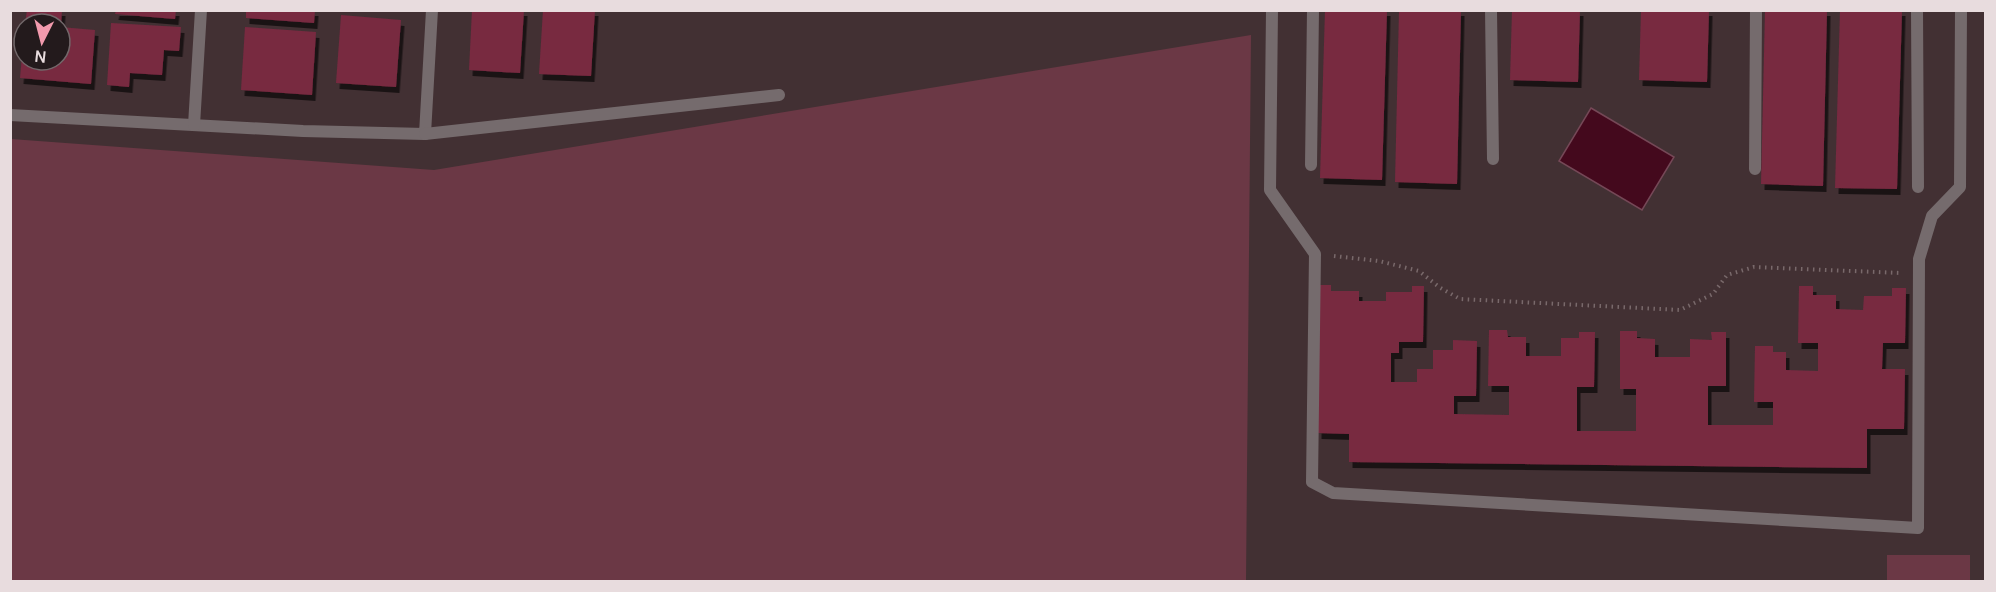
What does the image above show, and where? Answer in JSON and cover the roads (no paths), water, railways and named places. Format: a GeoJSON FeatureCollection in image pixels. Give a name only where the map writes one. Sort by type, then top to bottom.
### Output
{"type":"FeatureCollection","features":[{"type":"Feature","properties":{"kind":"street"},"geometry":{"type":"LineString","coordinates":[[194,125],[201,10]]}},
{"type":"Feature","properties":{"kind":"street"},"geometry":{"type":"LineString","coordinates":[[424,134],[432,10]]}},
{"type":"Feature","properties":{"kind":"street"},"geometry":{"type":"LineString","coordinates":[[1272,10],[1270,190],[1315,254],[1312,483],[1333,493],[1918,528],[1919,259],[1932,216],[1960,187],[1961,10]]}},
{"type":"Feature","properties":{"kind":"street"},"geometry":{"type":"LineString","coordinates":[[1311,165],[1312,10]]}},
{"type":"Feature","properties":{"kind":"street"},"geometry":{"type":"LineString","coordinates":[[1491,10],[1493,159]]}},
{"type":"Feature","properties":{"kind":"street"},"geometry":{"type":"LineString","coordinates":[[1755,169],[1756,10]]}},
{"type":"Feature","properties":{"kind":"street"},"geometry":{"type":"LineString","coordinates":[[1917,10],[1918,187]]}},
{"type":"Feature","properties":{"kind":"street"},"geometry":{"type":"LineString","coordinates":[[10,115],[424,134],[779,95]]}}]}
